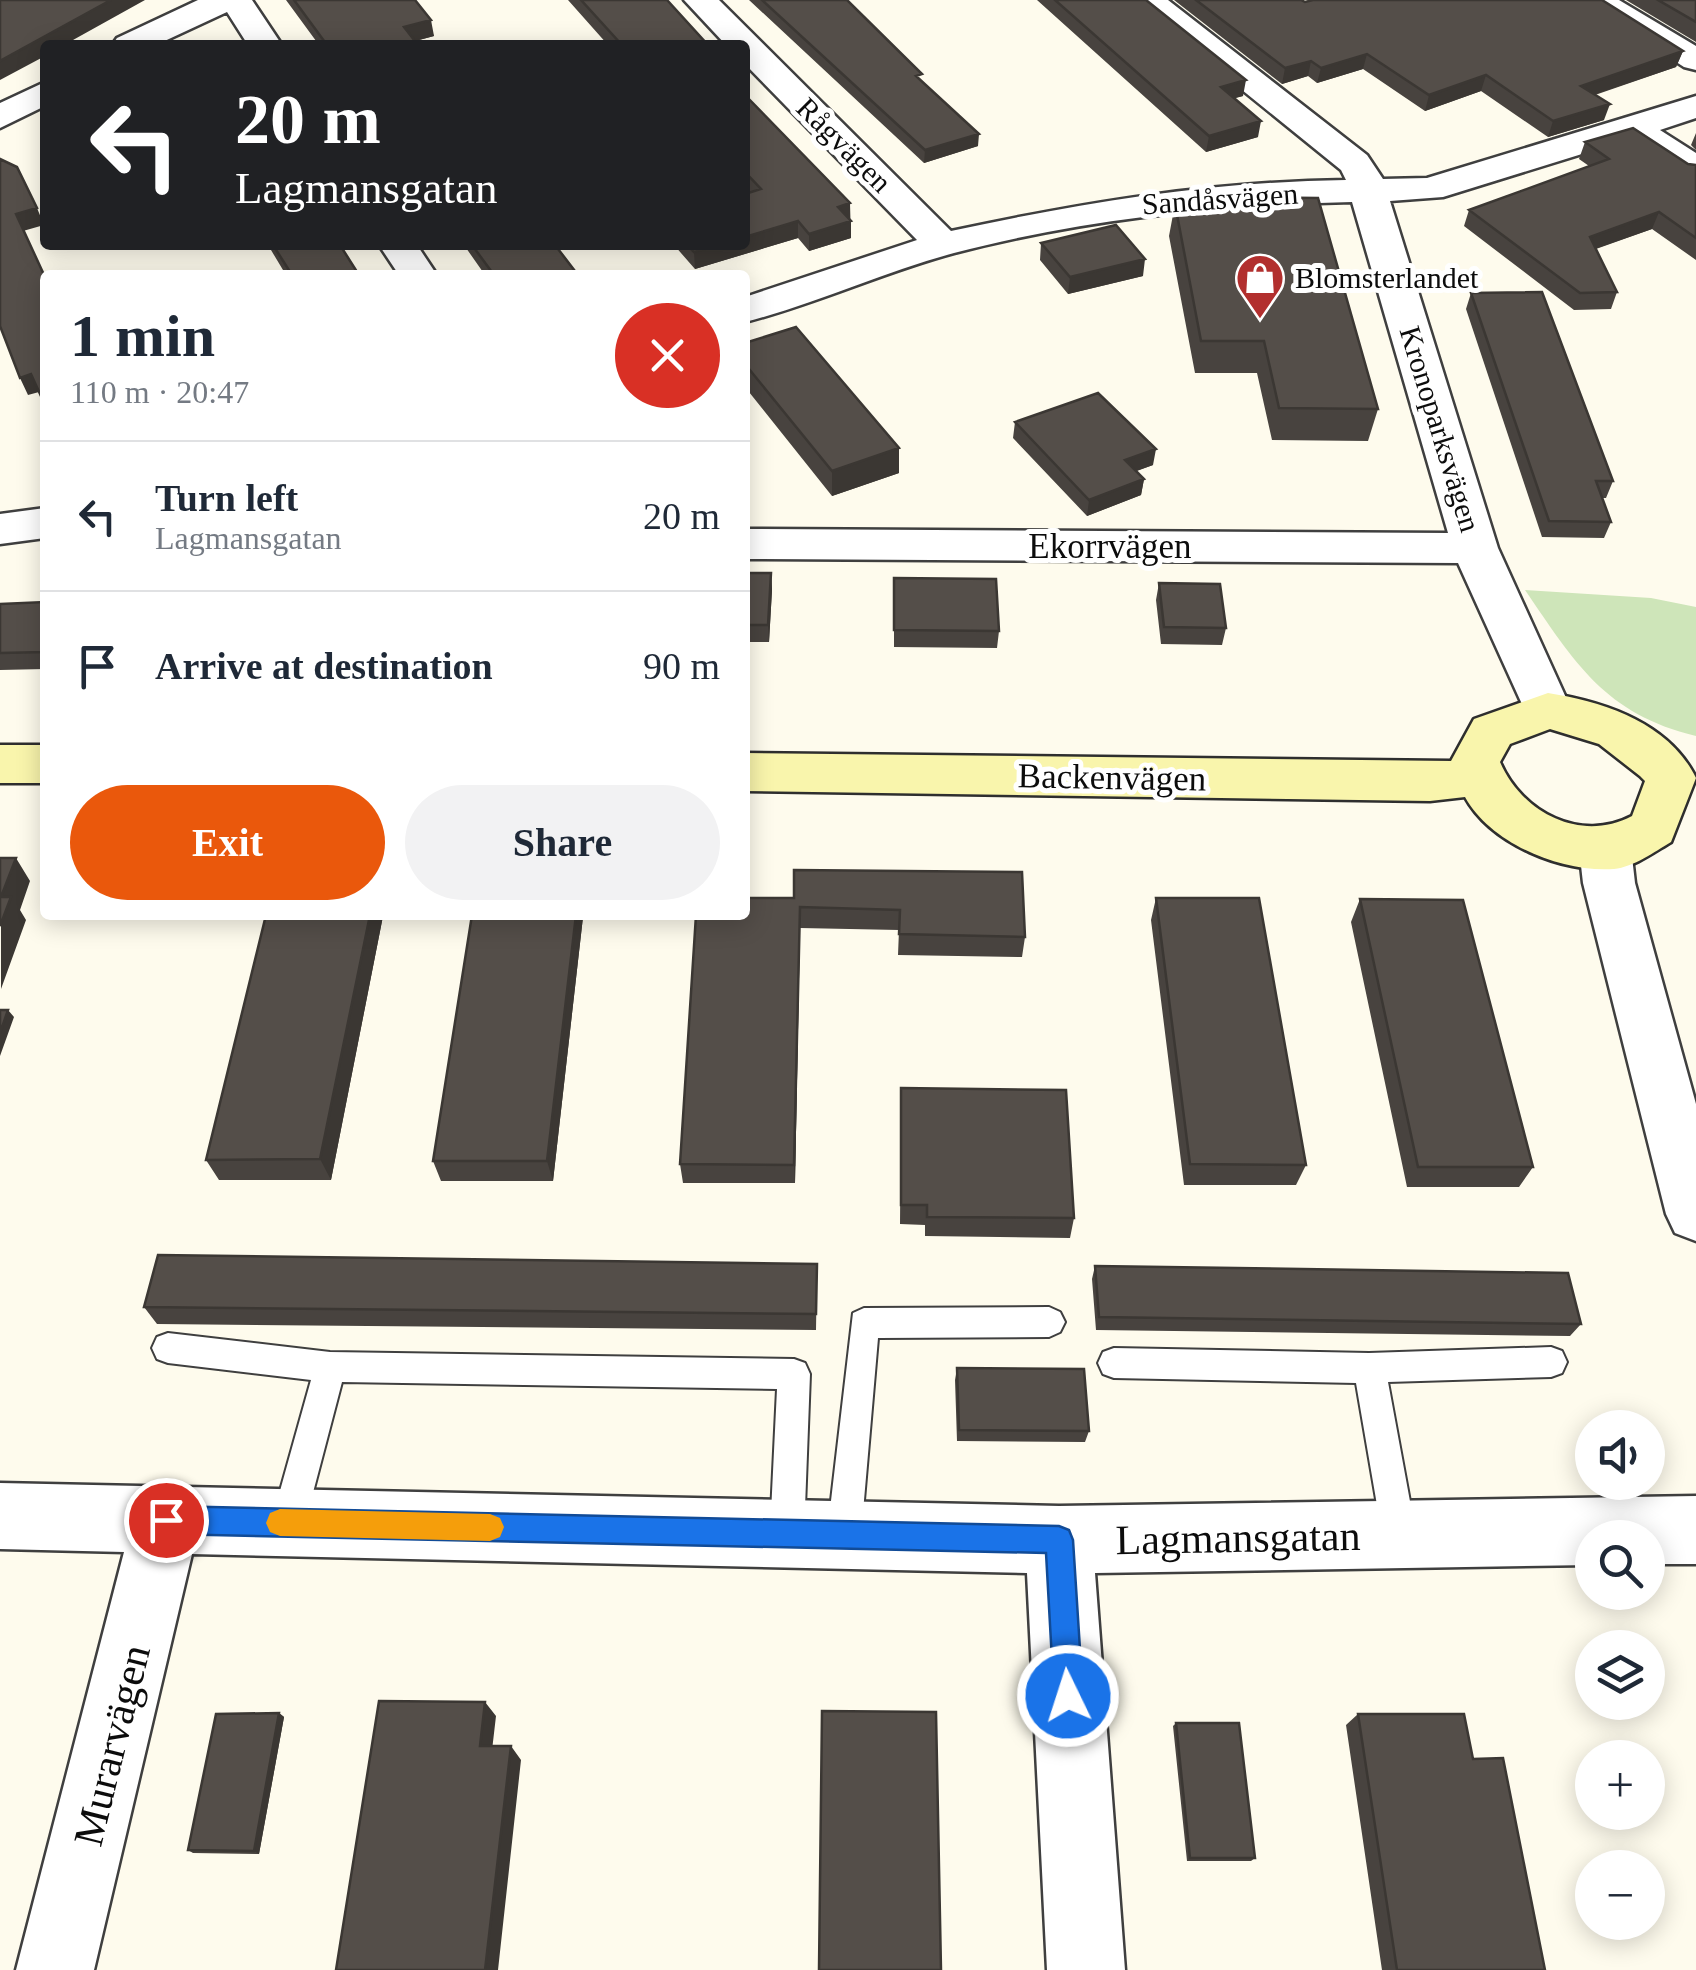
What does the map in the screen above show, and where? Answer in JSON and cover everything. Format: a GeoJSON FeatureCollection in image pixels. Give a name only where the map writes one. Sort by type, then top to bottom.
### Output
{"type":"FeatureCollection","features":[{"type":"Feature","properties":{"kind":"street"},"geometry":{"type":"LineString","coordinates":[[140,40],[225,0]]}},
{"type":"Feature","properties":{"kind":"street"},"geometry":{"type":"LineString","coordinates":[[236,0],[263,40]]}},
{"type":"Feature","properties":{"kind":"street","name":"Rågvägen"},"geometry":{"type":"LineString","coordinates":[[700,0],[740,40]]}},
{"type":"Feature","properties":{"kind":"street","name":"Kronoparksvägen"},"geometry":{"type":"LineString","coordinates":[[1147,0],[1354,163],[1369,193],[1490,590],[1548,711]]}},
{"type":"Feature","properties":{"kind":"street"},"geometry":{"type":"LineString","coordinates":[[1596,0],[1696,60]]}},
{"type":"Feature","properties":{"kind":"street","name":"Rågvägen"},"geometry":{"type":"LineString","coordinates":[[750,50],[943,244]]}},
{"type":"Feature","properties":{"kind":"street"},"geometry":{"type":"LineString","coordinates":[[0,117],[40,95]]}},
{"type":"Feature","properties":{"kind":"street","name":"Sandåsvägen"},"geometry":{"type":"LineString","coordinates":[[750,308],[943,244],[1073,216],[1190,198],[1430,189],[1696,107]]}},
{"type":"Feature","properties":{"kind":"street"},"geometry":{"type":"LineString","coordinates":[[1633,128],[1696,169]]}},
{"type":"Feature","properties":{"kind":"street","name":"Ekorrvägen"},"geometry":{"type":"LineString","coordinates":[[750,544],[1476,548]]}},
{"type":"Feature","properties":{"kind":"street"},"geometry":{"type":"LineString","coordinates":[[1548,711],[1584,715],[1618,729],[1683,778],[1660,822],[1638,840],[1605,848],[1570,846],[1537,836],[1508,818],[1486,795],[1478,777],[1478,750],[1492,730],[1516,716],[1548,711]]}},
{"type":"Feature","properties":{"kind":"street"},"geometry":{"type":"LineString","coordinates":[[0,764],[40,764]]}},
{"type":"Feature","properties":{"kind":"street","name":"Backenvägen"},"geometry":{"type":"LineString","coordinates":[[750,772],[1430,782],[1478,777]]}},
{"type":"Feature","properties":{"kind":"street"},"geometry":{"type":"LineString","coordinates":[[1605,848],[1609,884],[1696,1214]]}},
{"type":"Feature","properties":{"kind":"street","name":"Lagmansgatan"},"geometry":{"type":"LineString","coordinates":[[0,1516],[1059,1540],[1696,1530]]}},
{"type":"Feature","properties":{"kind":"street","name":"Murarvägen"},"geometry":{"type":"LineString","coordinates":[[55,1970],[166,1520]]}},
{"type":"Feature","properties":{"kind":"street"},"geometry":{"type":"LineString","coordinates":[[1059,1540],[1086,1970]]}},
{"type":"Feature","properties":{"kind":"lane"},"geometry":{"type":"LineString","coordinates":[[816,1535],[864,1323],[1048,1322]]}},
{"type":"Feature","properties":{"kind":"lane"},"geometry":{"type":"LineString","coordinates":[[168,1348],[330,1367],[794,1374],[816,1535]]}},
{"type":"Feature","properties":{"kind":"lane"},"geometry":{"type":"LineString","coordinates":[[1114,1362],[1369,1368],[1551,1362]]}},
{"type":"Feature","properties":{"kind":"lane"},"geometry":{"type":"LineString","coordinates":[[288,1523],[330,1367]]}},
{"type":"Feature","properties":{"kind":"lane"},"geometry":{"type":"LineString","coordinates":[[1369,1368],[1399,1535]]}},
{"type":"Feature","properties":{"kind":"green space"},"geometry":{"type":"Polygon","coordinates":[[[1525,590],[1651,598],[1696,607],[1696,736],[1638,714],[1595,682],[1560,641],[1525,590]]]}},
{"type":"Feature","properties":{"kind":"building"},"geometry":{"type":"Polygon","coordinates":[[[0,0],[111,0],[0,61],[0,0]]]}},
{"type":"Feature","properties":{"kind":"building"},"geometry":{"type":"Polygon","coordinates":[[[294,0],[415,0],[431,20],[404,27],[414,40],[323,40],[294,0]]]}},
{"type":"Feature","properties":{"kind":"building"},"geometry":{"type":"Polygon","coordinates":[[[581,0],[667,0],[703,40],[617,40],[581,0]]]}},
{"type":"Feature","properties":{"kind":"building"},"geometry":{"type":"Polygon","coordinates":[[[762,0],[847,0],[922,74],[916,76],[979,134],[925,150],[762,0]]]}},
{"type":"Feature","properties":{"kind":"building"},"geometry":{"type":"Polygon","coordinates":[[[1055,0],[1146,0],[1246,80],[1221,87],[1261,121],[1209,136],[1055,0]]]}},
{"type":"Feature","properties":{"kind":"building"},"geometry":{"type":"Polygon","coordinates":[[[1196,0],[1602,0],[1683,51],[1581,86],[1610,104],[1553,121],[1486,75],[1429,95],[1367,54],[1321,68],[1311,61],[1285,68],[1196,0]]]}},
{"type":"Feature","properties":{"kind":"building"},"geometry":{"type":"Polygon","coordinates":[[[1658,0],[1696,0],[1696,22],[1658,0]]]}},
{"type":"Feature","properties":{"kind":"building"},"geometry":{"type":"Polygon","coordinates":[[[750,100],[850,203],[838,207],[851,221],[809,234],[798,221],[750,235],[750,192],[761,189],[750,177],[750,100]]]}},
{"type":"Feature","properties":{"kind":"building"},"geometry":{"type":"Polygon","coordinates":[[[1633,128],[1688,164],[1696,165],[1696,238],[1659,212],[1590,237],[1617,292],[1580,293],[1469,210],[1609,159],[1585,142],[1633,128]]]}},
{"type":"Feature","properties":{"kind":"building"},"geometry":{"type":"Polygon","coordinates":[[[0,159],[17,167],[37,208],[16,214],[42,270],[40,394],[31,374],[20,378],[0,326],[0,159]]]}},
{"type":"Feature","properties":{"kind":"building","name":"Blomsterlandet"},"geometry":{"type":"Polygon","coordinates":[[[1216,197],[1318,198],[1378,409],[1279,408],[1264,341],[1201,341],[1175,204],[1216,197]]]}},
{"type":"Feature","properties":{"kind":"building"},"geometry":{"type":"Polygon","coordinates":[[[1116,225],[1145,259],[1070,277],[1041,243],[1116,225]]]}},
{"type":"Feature","properties":{"kind":"building"},"geometry":{"type":"Polygon","coordinates":[[[276,250],[343,250],[356,270],[289,270],[276,250]]]}},
{"type":"Feature","properties":{"kind":"building"},"geometry":{"type":"Polygon","coordinates":[[[476,250],[559,250],[574,270],[490,270],[476,250]]]}},
{"type":"Feature","properties":{"kind":"building"},"geometry":{"type":"Polygon","coordinates":[[[1542,292],[1613,481],[1596,481],[1611,522],[1549,521],[1471,293],[1542,292]]]}},
{"type":"Feature","properties":{"kind":"building"},"geometry":{"type":"Polygon","coordinates":[[[796,327],[899,448],[832,471],[750,370],[750,341],[796,327]]]}},
{"type":"Feature","properties":{"kind":"building"},"geometry":{"type":"Polygon","coordinates":[[[1098,393],[1156,449],[1125,460],[1144,479],[1089,500],[1015,422],[1098,393]]]}},
{"type":"Feature","properties":{"kind":"building"},"geometry":{"type":"Polygon","coordinates":[[[750,573],[771,573],[768,625],[750,625],[750,573]]]}},
{"type":"Feature","properties":{"kind":"building"},"geometry":{"type":"Polygon","coordinates":[[[894,578],[996,579],[999,631],[894,630],[894,578]]]}},
{"type":"Feature","properties":{"kind":"building"},"geometry":{"type":"Polygon","coordinates":[[[1159,583],[1220,584],[1226,628],[1164,627],[1159,583]]]}},
{"type":"Feature","properties":{"kind":"building"},"geometry":{"type":"Polygon","coordinates":[[[40,602],[40,652],[0,653],[0,604],[40,602]]]}},
{"type":"Feature","properties":{"kind":"building"},"geometry":{"type":"Polygon","coordinates":[[[0,858],[16,858],[1,897],[11,897],[0,926],[0,858]]]}},
{"type":"Feature","properties":{"kind":"building"},"geometry":{"type":"Polygon","coordinates":[[[794,870],[1022,872],[1025,937],[899,934],[900,910],[800,907],[794,1165],[680,1164],[696,920],[750,920],[750,898],[794,898],[794,870]]]}},
{"type":"Feature","properties":{"kind":"building"},"geometry":{"type":"Polygon","coordinates":[[[1156,898],[1259,898],[1306,1165],[1190,1164],[1156,898]]]}},
{"type":"Feature","properties":{"kind":"building"},"geometry":{"type":"Polygon","coordinates":[[[1360,899],[1463,900],[1533,1167],[1418,1167],[1360,899]]]}},
{"type":"Feature","properties":{"kind":"building"},"geometry":{"type":"Polygon","coordinates":[[[265,920],[369,920],[320,1159],[206,1160],[265,920]]]}},
{"type":"Feature","properties":{"kind":"building"},"geometry":{"type":"Polygon","coordinates":[[[471,920],[575,920],[547,1161],[433,1161],[471,920]]]}},
{"type":"Feature","properties":{"kind":"building"},"geometry":{"type":"Polygon","coordinates":[[[0,1010],[8,1010],[0,1033],[0,1010]]]}},
{"type":"Feature","properties":{"kind":"building"},"geometry":{"type":"Polygon","coordinates":[[[901,1088],[1066,1090],[1074,1218],[927,1217],[927,1205],[901,1205],[901,1088]]]}},
{"type":"Feature","properties":{"kind":"building"},"geometry":{"type":"Polygon","coordinates":[[[158,1255],[817,1264],[816,1314],[144,1307],[158,1255]]]}},
{"type":"Feature","properties":{"kind":"building"},"geometry":{"type":"Polygon","coordinates":[[[1095,1266],[1568,1273],[1581,1324],[1099,1317],[1095,1266]]]}},
{"type":"Feature","properties":{"kind":"building"},"geometry":{"type":"Polygon","coordinates":[[[957,1368],[1084,1369],[1089,1431],[959,1430],[957,1368]]]}},
{"type":"Feature","properties":{"kind":"building"},"geometry":{"type":"Polygon","coordinates":[[[379,1701],[485,1702],[480,1746],[511,1746],[485,1970],[336,1970],[379,1701]]]}},
{"type":"Feature","properties":{"kind":"building"},"geometry":{"type":"Polygon","coordinates":[[[822,1711],[936,1712],[941,1970],[819,1970],[822,1711]]]}},
{"type":"Feature","properties":{"kind":"building"},"geometry":{"type":"Polygon","coordinates":[[[279,1713],[254,1851],[188,1850],[216,1714],[279,1713]]]}},
{"type":"Feature","properties":{"kind":"building"},"geometry":{"type":"Polygon","coordinates":[[[1358,1714],[1464,1714],[1473,1759],[1503,1758],[1545,1970],[1397,1970],[1358,1714]]]}},
{"type":"Feature","properties":{"kind":"building"},"geometry":{"type":"Polygon","coordinates":[[[1176,1723],[1239,1723],[1255,1858],[1190,1858],[1176,1723]]]}},
{"type":"Feature","properties":{"kind":"slow traffic"},"geometry":{"type":"LineString","coordinates":[[280,1523],[490,1527]]}},
{"type":"Feature","properties":{"kind":"place","name":"Blomsterlandet"},"geometry":{"type":"Point","coordinates":[1260,320]}},
{"type":"Feature","properties":{"kind":"route"},"geometry":{"type":"LineString","coordinates":[[166,1520],[1059,1540],[1068,1696]]}}]}
